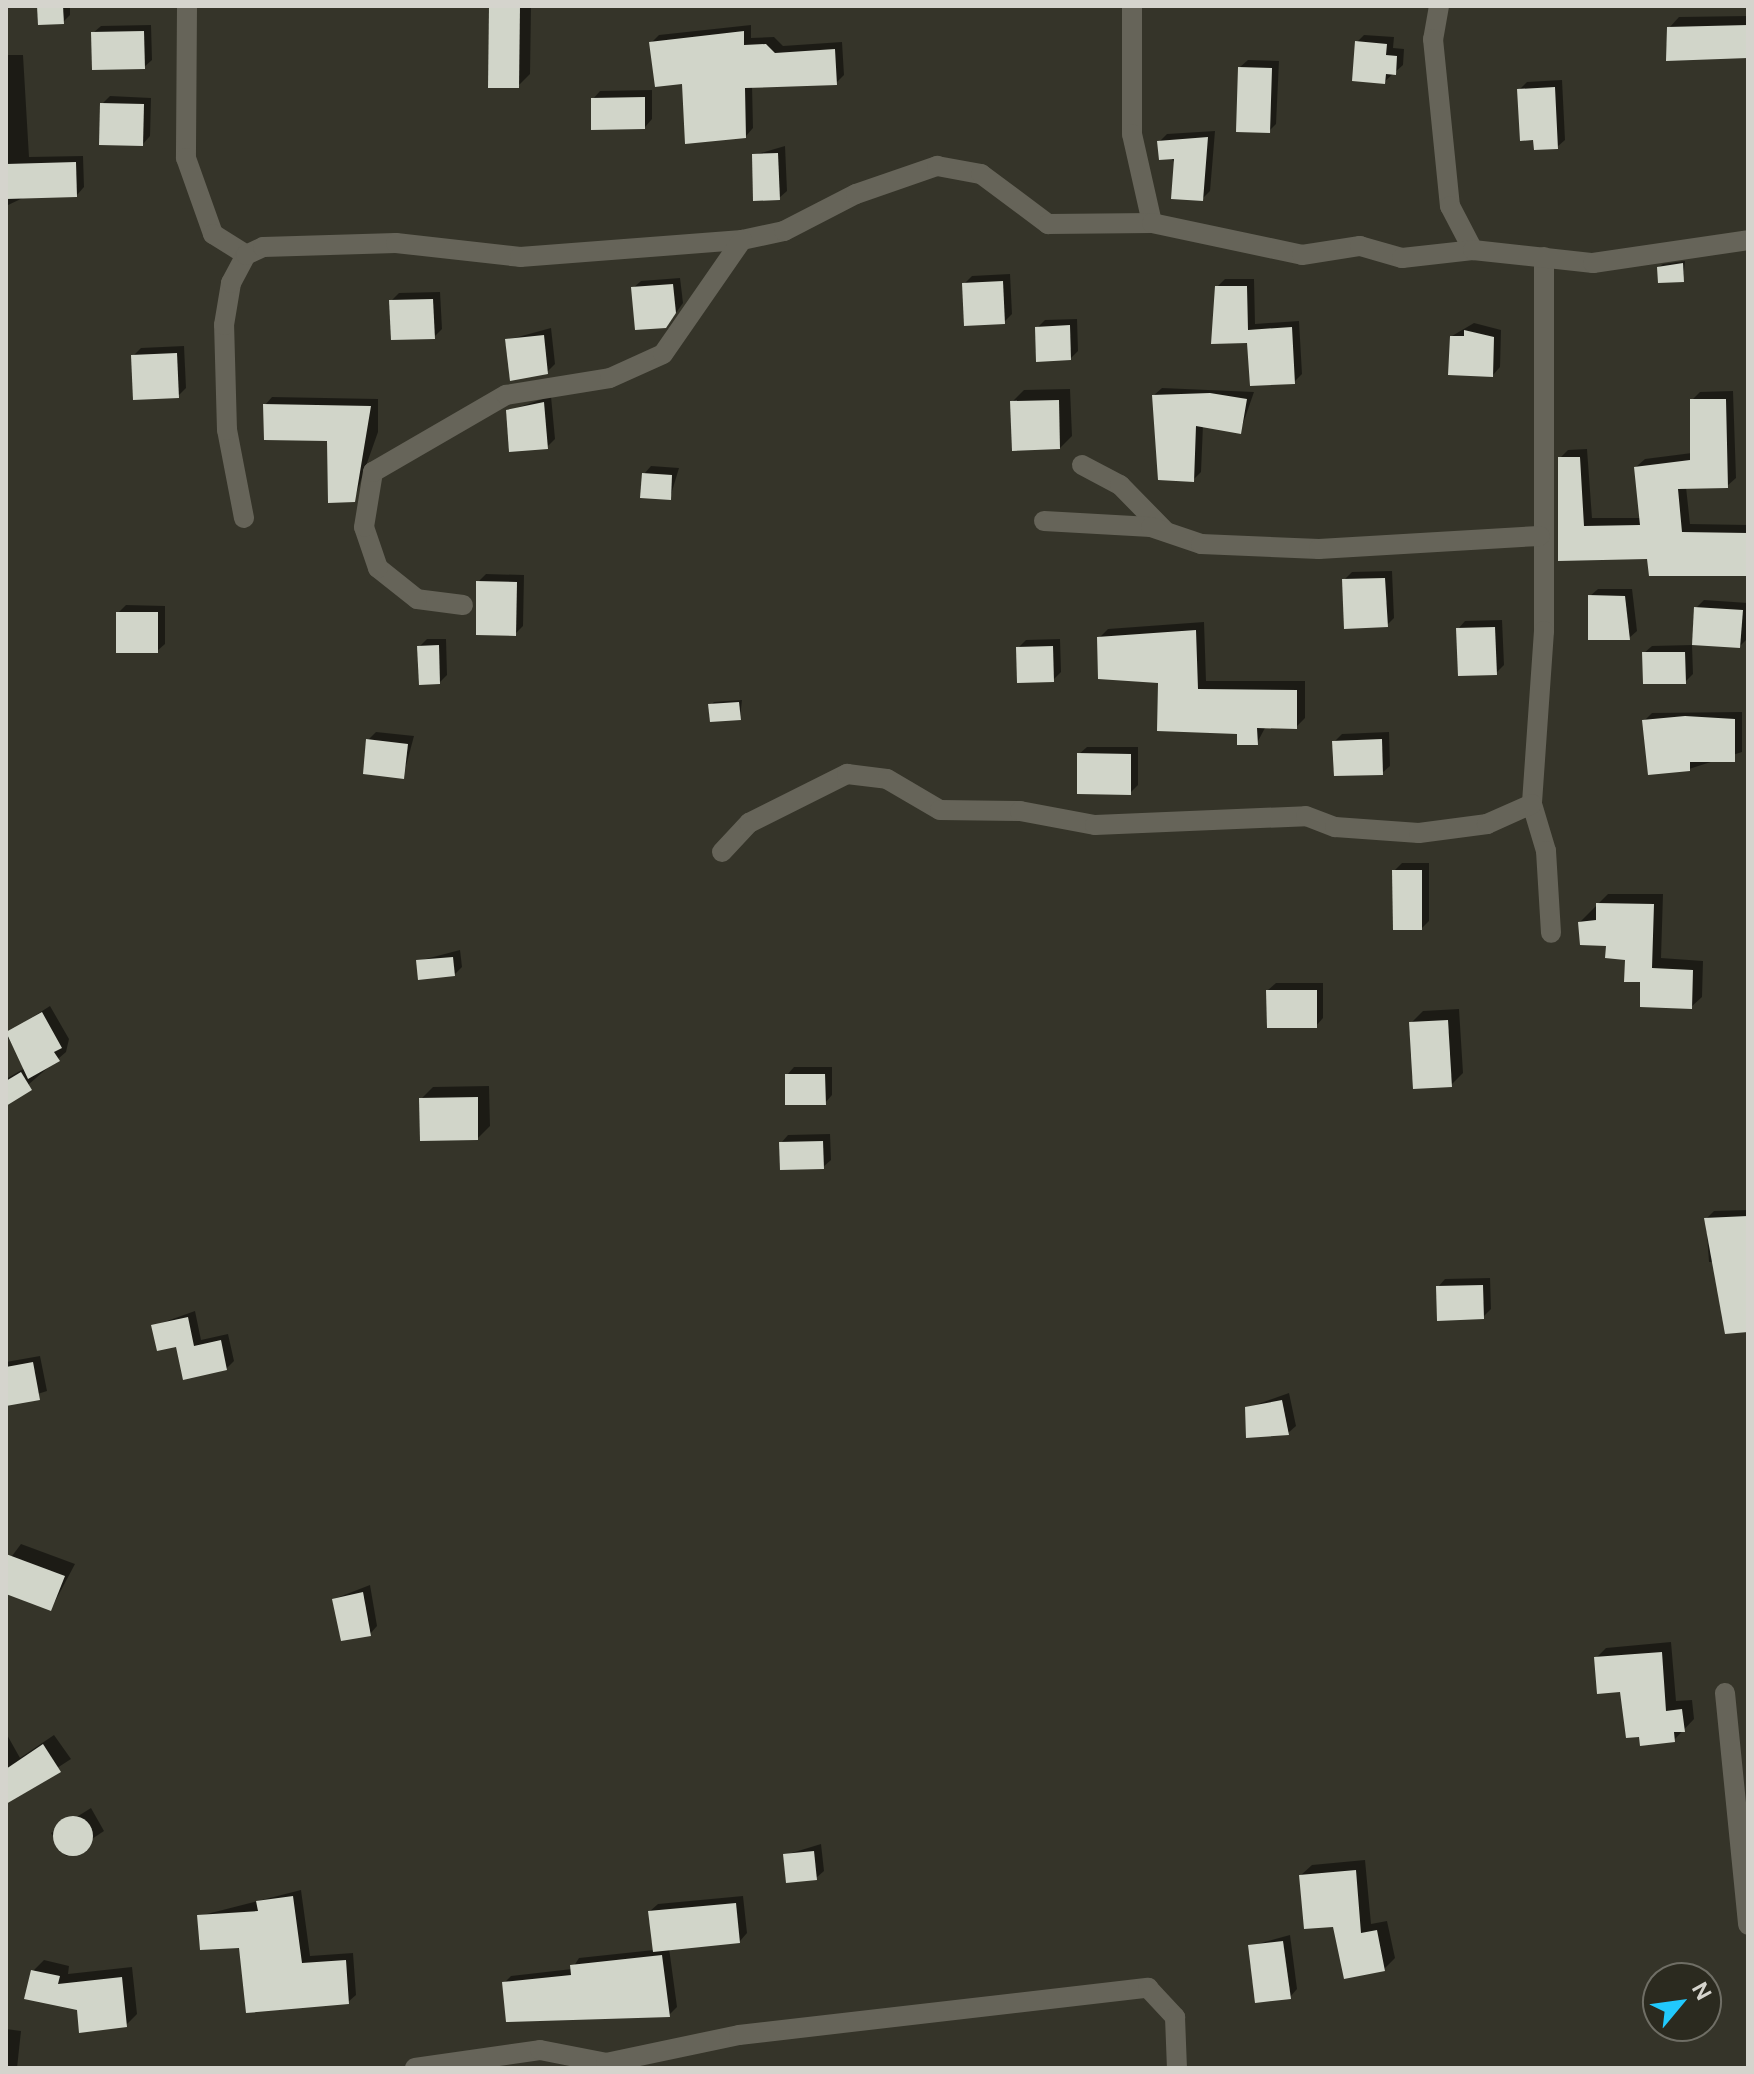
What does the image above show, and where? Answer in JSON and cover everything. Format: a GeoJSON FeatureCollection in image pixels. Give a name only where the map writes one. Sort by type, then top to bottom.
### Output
{"type":"FeatureCollection","features":[{"type":"Feature","properties":{"kind":"street"},"geometry":{"type":"LineString","coordinates":[[187,6],[186,158],[213,234],[246,255],[291,244],[396,243],[580,255],[651,242],[742,240],[784,231],[856,194],[937,166],[981,174],[1048,224],[1152,223],[1302,255],[1346,246],[1418,259],[1473,250],[1593,263],[1748,240]]}},
{"type":"Feature","properties":{"kind":"street"},"geometry":{"type":"LineString","coordinates":[[1132,6],[1132,134],[1152,223]]}},
{"type":"Feature","properties":{"kind":"street"},"geometry":{"type":"LineString","coordinates":[[1439,6],[1433,39],[1450,206],[1473,250]]}},
{"type":"Feature","properties":{"kind":"street"},"geometry":{"type":"LineString","coordinates":[[463,605],[417,599],[378,568],[364,527],[373,472],[506,395],[610,378],[663,354],[742,240]]}},
{"type":"Feature","properties":{"kind":"street"},"geometry":{"type":"LineString","coordinates":[[244,518],[224,397],[224,325],[231,283],[246,255]]}},
{"type":"Feature","properties":{"kind":"street"},"geometry":{"type":"LineString","coordinates":[[1544,257],[1540,536],[1542,693],[1532,804],[1546,851],[1551,933]]}},
{"type":"Feature","properties":{"kind":"street"},"geometry":{"type":"LineString","coordinates":[[1082,465],[1120,485],[1164,530]]}},
{"type":"Feature","properties":{"kind":"street"},"geometry":{"type":"LineString","coordinates":[[1044,521],[1164,530],[1201,544],[1319,549],[1540,536]]}},
{"type":"Feature","properties":{"kind":"street"},"geometry":{"type":"LineString","coordinates":[[722,852],[759,816],[847,774],[887,779],[940,810],[1020,811],[1095,825],[1306,816],[1335,827],[1419,833],[1487,824],[1532,804]]}},
{"type":"Feature","properties":{"kind":"street"},"geometry":{"type":"LineString","coordinates":[[1725,1693],[1748,1925]]}},
{"type":"Feature","properties":{"kind":"street"},"geometry":{"type":"LineString","coordinates":[[415,2068],[540,2050],[606,2063],[739,2035],[1148,1988],[1175,2017],[1177,2068]]}},
{"type":"Feature","properties":{"kind":"building"},"geometry":{"type":"Polygon","coordinates":[[[37,6],[63,6],[64,24],[38,25],[37,6]]]}},
{"type":"Feature","properties":{"kind":"building"},"geometry":{"type":"Polygon","coordinates":[[[489,6],[520,6],[519,88],[488,88],[489,6]]]}},
{"type":"Feature","properties":{"kind":"building"},"geometry":{"type":"Polygon","coordinates":[[[1748,25],[1748,58],[1666,61],[1667,27],[1748,25]]]}},
{"type":"Feature","properties":{"kind":"building"},"geometry":{"type":"Polygon","coordinates":[[[144,31],[145,69],[92,70],[91,32],[144,31]]]}},
{"type":"Feature","properties":{"kind":"building"},"geometry":{"type":"Polygon","coordinates":[[[744,31],[744,45],[766,44],[775,53],[835,49],[837,85],[745,88],[746,138],[685,144],[682,84],[655,87],[649,42],[744,31]]]}},
{"type":"Feature","properties":{"kind":"building"},"geometry":{"type":"Polygon","coordinates":[[[1355,41],[1387,44],[1386,55],[1397,56],[1396,75],[1386,74],[1385,84],[1352,81],[1355,41]]]}},
{"type":"Feature","properties":{"kind":"building"},"geometry":{"type":"Polygon","coordinates":[[[1238,67],[1272,68],[1270,133],[1236,132],[1238,67]]]}},
{"type":"Feature","properties":{"kind":"building"},"geometry":{"type":"Polygon","coordinates":[[[1555,87],[1558,149],[1534,150],[1533,140],[1520,141],[1517,89],[1555,87]]]}},
{"type":"Feature","properties":{"kind":"building"},"geometry":{"type":"Polygon","coordinates":[[[645,97],[645,129],[591,130],[591,98],[645,97]]]}},
{"type":"Feature","properties":{"kind":"building"},"geometry":{"type":"Polygon","coordinates":[[[100,103],[144,104],[143,146],[99,145],[100,103]]]}},
{"type":"Feature","properties":{"kind":"building"},"geometry":{"type":"Polygon","coordinates":[[[1208,137],[1203,201],[1171,199],[1174,159],[1159,160],[1157,141],[1208,137]]]}},
{"type":"Feature","properties":{"kind":"building"},"geometry":{"type":"Polygon","coordinates":[[[778,153],[780,200],[753,201],[752,154],[778,153]]]}},
{"type":"Feature","properties":{"kind":"building"},"geometry":{"type":"Polygon","coordinates":[[[76,162],[77,197],[6,199],[6,164],[76,162]]]}},
{"type":"Feature","properties":{"kind":"building"},"geometry":{"type":"Polygon","coordinates":[[[1683,263],[1684,282],[1658,283],[1657,267],[1683,263]]]}},
{"type":"Feature","properties":{"kind":"building"},"geometry":{"type":"Polygon","coordinates":[[[1003,281],[1005,324],[964,326],[962,283],[1003,281]]]}},
{"type":"Feature","properties":{"kind":"building"},"geometry":{"type":"Polygon","coordinates":[[[673,284],[676,313],[666,328],[635,330],[631,287],[673,284]]]}},
{"type":"Feature","properties":{"kind":"building"},"geometry":{"type":"Polygon","coordinates":[[[1215,286],[1247,286],[1248,330],[1292,327],[1295,384],[1250,386],[1247,343],[1211,344],[1215,286]]]}},
{"type":"Feature","properties":{"kind":"building"},"geometry":{"type":"Polygon","coordinates":[[[433,299],[435,339],[391,340],[389,300],[433,299]]]}},
{"type":"Feature","properties":{"kind":"building"},"geometry":{"type":"Polygon","coordinates":[[[1070,325],[1071,360],[1036,362],[1035,327],[1070,325]]]}},
{"type":"Feature","properties":{"kind":"building"},"geometry":{"type":"Polygon","coordinates":[[[1464,330],[1494,337],[1493,377],[1448,375],[1450,336],[1464,336],[1464,330]]]}},
{"type":"Feature","properties":{"kind":"building"},"geometry":{"type":"Polygon","coordinates":[[[544,335],[548,374],[510,381],[505,339],[544,335]]]}},
{"type":"Feature","properties":{"kind":"building"},"geometry":{"type":"Polygon","coordinates":[[[177,353],[179,398],[133,400],[131,355],[177,353]]]}},
{"type":"Feature","properties":{"kind":"building"},"geometry":{"type":"Polygon","coordinates":[[[1210,393],[1247,399],[1241,434],[1196,426],[1194,482],[1158,480],[1152,395],[1210,393]]]}},
{"type":"Feature","properties":{"kind":"building"},"geometry":{"type":"Polygon","coordinates":[[[1690,399],[1726,399],[1728,488],[1678,489],[1682,532],[1748,533],[1748,576],[1649,576],[1647,559],[1558,561],[1558,457],[1580,457],[1584,526],[1640,525],[1634,467],[1690,460],[1690,399]]]}},
{"type":"Feature","properties":{"kind":"building"},"geometry":{"type":"Polygon","coordinates":[[[1059,400],[1060,449],[1012,451],[1010,401],[1059,400]]]}},
{"type":"Feature","properties":{"kind":"building"},"geometry":{"type":"Polygon","coordinates":[[[544,402],[548,449],[509,452],[506,410],[544,402]]]}},
{"type":"Feature","properties":{"kind":"building"},"geometry":{"type":"Polygon","coordinates":[[[263,404],[371,406],[355,502],[328,503],[327,441],[264,440],[263,404]]]}},
{"type":"Feature","properties":{"kind":"building"},"geometry":{"type":"Polygon","coordinates":[[[642,473],[672,475],[671,500],[640,498],[642,473]]]}},
{"type":"Feature","properties":{"kind":"building"},"geometry":{"type":"Polygon","coordinates":[[[1385,578],[1388,627],[1344,629],[1342,579],[1385,578]]]}},
{"type":"Feature","properties":{"kind":"building"},"geometry":{"type":"Polygon","coordinates":[[[476,581],[517,582],[516,636],[476,635],[476,581]]]}},
{"type":"Feature","properties":{"kind":"building"},"geometry":{"type":"Polygon","coordinates":[[[1588,595],[1625,596],[1630,640],[1588,640],[1588,595]]]}},
{"type":"Feature","properties":{"kind":"building"},"geometry":{"type":"Polygon","coordinates":[[[1694,607],[1743,610],[1740,648],[1692,645],[1694,607]]]}},
{"type":"Feature","properties":{"kind":"building"},"geometry":{"type":"Polygon","coordinates":[[[116,612],[158,612],[158,653],[116,653],[116,612]]]}},
{"type":"Feature","properties":{"kind":"building"},"geometry":{"type":"Polygon","coordinates":[[[1495,627],[1497,675],[1458,676],[1456,628],[1495,627]]]}},
{"type":"Feature","properties":{"kind":"building"},"geometry":{"type":"Polygon","coordinates":[[[1196,630],[1198,689],[1297,690],[1297,729],[1257,728],[1258,745],[1237,745],[1237,734],[1157,731],[1158,683],[1098,679],[1097,637],[1196,630]]]}},
{"type":"Feature","properties":{"kind":"building"},"geometry":{"type":"Polygon","coordinates":[[[439,645],[440,684],[419,685],[417,646],[439,645]]]}},
{"type":"Feature","properties":{"kind":"building"},"geometry":{"type":"Polygon","coordinates":[[[1053,646],[1054,682],[1017,683],[1016,647],[1053,646]]]}},
{"type":"Feature","properties":{"kind":"building"},"geometry":{"type":"Polygon","coordinates":[[[1642,652],[1685,652],[1686,684],[1643,684],[1642,652]]]}},
{"type":"Feature","properties":{"kind":"building"},"geometry":{"type":"Polygon","coordinates":[[[739,702],[741,720],[710,722],[708,704],[739,702]]]}},
{"type":"Feature","properties":{"kind":"building"},"geometry":{"type":"Polygon","coordinates":[[[1685,716],[1735,719],[1735,762],[1690,762],[1690,771],[1648,775],[1642,720],[1685,716]]]}},
{"type":"Feature","properties":{"kind":"building"},"geometry":{"type":"Polygon","coordinates":[[[366,739],[408,744],[404,779],[363,774],[366,739]]]}},
{"type":"Feature","properties":{"kind":"building"},"geometry":{"type":"Polygon","coordinates":[[[1382,739],[1383,775],[1334,776],[1332,741],[1382,739]]]}},
{"type":"Feature","properties":{"kind":"building"},"geometry":{"type":"Polygon","coordinates":[[[1077,753],[1131,754],[1131,795],[1077,794],[1077,753]]]}},
{"type":"Feature","properties":{"kind":"building"},"geometry":{"type":"Polygon","coordinates":[[[1392,870],[1422,870],[1422,930],[1393,930],[1392,870]]]}},
{"type":"Feature","properties":{"kind":"building"},"geometry":{"type":"Polygon","coordinates":[[[1596,903],[1654,904],[1652,968],[1693,970],[1692,1009],[1640,1007],[1640,982],[1624,982],[1625,960],[1605,958],[1606,946],[1580,945],[1578,922],[1596,920],[1596,903]]]}},
{"type":"Feature","properties":{"kind":"building"},"geometry":{"type":"Polygon","coordinates":[[[453,957],[455,976],[418,980],[416,960],[453,957]]]}},
{"type":"Feature","properties":{"kind":"building"},"geometry":{"type":"Polygon","coordinates":[[[1266,990],[1317,990],[1317,1028],[1267,1028],[1266,990]]]}},
{"type":"Feature","properties":{"kind":"building"},"geometry":{"type":"Polygon","coordinates":[[[42,1012],[62,1048],[54,1052],[60,1061],[28,1079],[6,1032],[42,1012]]]}},
{"type":"Feature","properties":{"kind":"building"},"geometry":{"type":"Polygon","coordinates":[[[1448,1020],[1452,1087],[1413,1089],[1409,1022],[1448,1020]]]}},
{"type":"Feature","properties":{"kind":"building"},"geometry":{"type":"Polygon","coordinates":[[[21,1072],[32,1090],[6,1106],[6,1081],[21,1072]]]}},
{"type":"Feature","properties":{"kind":"building"},"geometry":{"type":"Polygon","coordinates":[[[785,1074],[825,1074],[826,1105],[785,1105],[785,1074]]]}},
{"type":"Feature","properties":{"kind":"building"},"geometry":{"type":"Polygon","coordinates":[[[478,1097],[478,1140],[420,1141],[419,1098],[478,1097]]]}},
{"type":"Feature","properties":{"kind":"building"},"geometry":{"type":"Polygon","coordinates":[[[823,1141],[824,1169],[780,1170],[779,1142],[823,1141]]]}},
{"type":"Feature","properties":{"kind":"building"},"geometry":{"type":"Polygon","coordinates":[[[1748,1216],[1748,1332],[1725,1334],[1704,1218],[1748,1216]]]}},
{"type":"Feature","properties":{"kind":"building"},"geometry":{"type":"Polygon","coordinates":[[[1483,1285],[1484,1319],[1437,1321],[1436,1286],[1483,1285]]]}},
{"type":"Feature","properties":{"kind":"building"},"geometry":{"type":"Polygon","coordinates":[[[188,1317],[194,1346],[221,1340],[227,1370],[183,1380],[176,1347],[157,1351],[151,1325],[188,1317]]]}},
{"type":"Feature","properties":{"kind":"building"},"geometry":{"type":"Polygon","coordinates":[[[33,1362],[40,1400],[6,1406],[6,1367],[33,1362]]]}},
{"type":"Feature","properties":{"kind":"building"},"geometry":{"type":"Polygon","coordinates":[[[1282,1400],[1289,1435],[1246,1438],[1245,1407],[1282,1400]]]}},
{"type":"Feature","properties":{"kind":"building"},"geometry":{"type":"Polygon","coordinates":[[[6,1554],[65,1576],[51,1611],[6,1594],[6,1554]]]}},
{"type":"Feature","properties":{"kind":"building"},"geometry":{"type":"Polygon","coordinates":[[[363,1592],[371,1636],[341,1641],[332,1599],[363,1592]]]}},
{"type":"Feature","properties":{"kind":"building"},"geometry":{"type":"Polygon","coordinates":[[[1662,1652],[1666,1711],[1682,1709],[1685,1732],[1674,1732],[1675,1742],[1640,1746],[1639,1737],[1626,1738],[1620,1692],[1597,1694],[1594,1657],[1662,1652]]]}},
{"type":"Feature","properties":{"kind":"building"},"geometry":{"type":"Polygon","coordinates":[[[43,1744],[61,1772],[6,1804],[6,1769],[43,1744]]]}},
{"type":"Feature","properties":{"kind":"building"},"geometry":{"type":"Polygon","coordinates":[[[73,1816],[87,1822],[93,1836],[87,1850],[73,1856],[59,1850],[53,1836],[59,1822],[73,1816]]]}},
{"type":"Feature","properties":{"kind":"building"},"geometry":{"type":"Polygon","coordinates":[[[814,1851],[817,1880],[786,1883],[783,1854],[814,1851]]]}},
{"type":"Feature","properties":{"kind":"building"},"geometry":{"type":"Polygon","coordinates":[[[1356,1870],[1361,1933],[1377,1930],[1385,1971],[1344,1979],[1333,1927],[1304,1929],[1299,1875],[1356,1870]]]}},
{"type":"Feature","properties":{"kind":"building"},"geometry":{"type":"Polygon","coordinates":[[[293,1896],[302,1963],[346,1960],[349,2004],[246,2013],[239,1948],[200,1950],[197,1915],[258,1911],[256,1901],[293,1896]]]}},
{"type":"Feature","properties":{"kind":"building"},"geometry":{"type":"Polygon","coordinates":[[[736,1903],[740,1943],[653,1952],[648,1911],[736,1903]]]}},
{"type":"Feature","properties":{"kind":"building"},"geometry":{"type":"Polygon","coordinates":[[[1283,1941],[1291,1999],[1255,2003],[1248,1945],[1283,1941]]]}},
{"type":"Feature","properties":{"kind":"building"},"geometry":{"type":"Polygon","coordinates":[[[662,1955],[670,2017],[506,2022],[502,1982],[571,1975],[570,1965],[662,1955]]]}},
{"type":"Feature","properties":{"kind":"building"},"geometry":{"type":"Polygon","coordinates":[[[31,1970],[60,1976],[58,1984],[122,1977],[127,2027],[79,2033],[77,2010],[24,1999],[31,1970]]]}}]}
